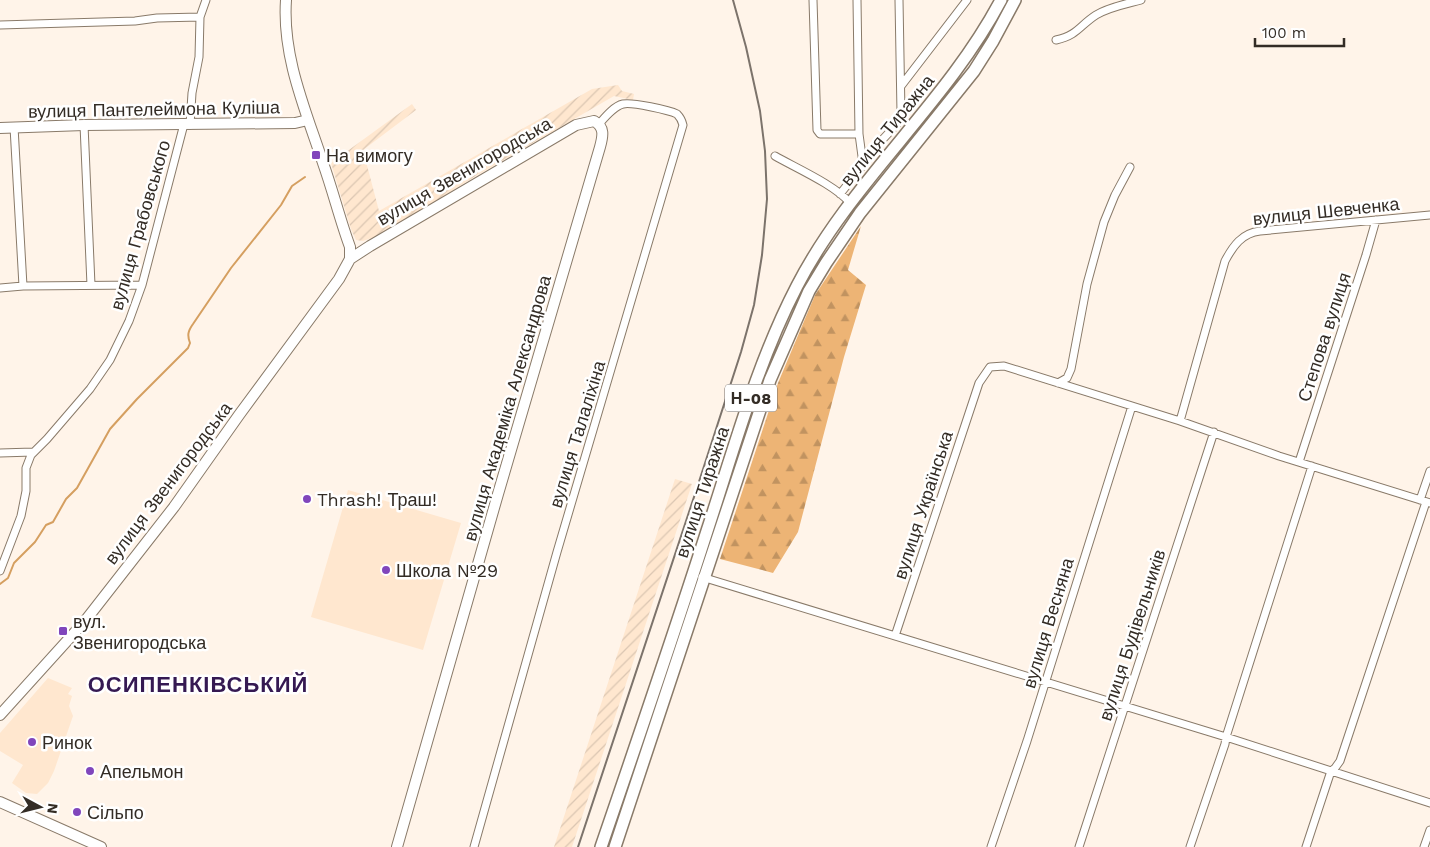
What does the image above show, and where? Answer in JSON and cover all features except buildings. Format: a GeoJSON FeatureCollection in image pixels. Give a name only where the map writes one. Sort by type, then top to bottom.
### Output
{"type":"FeatureCollection","features":[{"type":"Feature","properties":{"kind":"main road","name":"вулиця Тиражна"},"geometry":{"type":"LineString","coordinates":[[601,847],[758,376],[776,330],[814,255],[850,203],[963,63],[988,25],[1001,0]]}},
{"type":"Feature","properties":{"kind":"main road","name":"вулиця Тиражна"},"geometry":{"type":"LineString","coordinates":[[615,847],[774,371],[809,291],[860,213],[974,72],[1016,0]]}},
{"type":"Feature","properties":{"kind":"main road"},"geometry":{"type":"LineString","coordinates":[[850,203],[860,213]]}},
{"type":"Feature","properties":{"kind":"street","name":"вулиця Грабовського"},"geometry":{"type":"LineString","coordinates":[[33,452],[85,396],[103,371],[123,334],[142,285],[187,124],[199,56],[200,17],[206,0]]}},
{"type":"Feature","properties":{"kind":"street"},"geometry":{"type":"LineString","coordinates":[[286,0],[285,17],[290,59],[350,247],[350,259]]}},
{"type":"Feature","properties":{"kind":"street"},"geometry":{"type":"LineString","coordinates":[[813,0],[817,130],[820,134],[859,134]]}},
{"type":"Feature","properties":{"kind":"street"},"geometry":{"type":"LineString","coordinates":[[857,0],[859,134],[863,164]]}},
{"type":"Feature","properties":{"kind":"street"},"geometry":{"type":"LineString","coordinates":[[840,194],[870,153],[897,124],[901,114],[899,0]]}},
{"type":"Feature","properties":{"kind":"street"},"geometry":{"type":"LineString","coordinates":[[901,86],[967,0]]}},
{"type":"Feature","properties":{"kind":"street"},"geometry":{"type":"LineString","coordinates":[[1056,40],[1069,37],[1097,15],[1141,0]]}},
{"type":"Feature","properties":{"kind":"street"},"geometry":{"type":"LineString","coordinates":[[0,25],[200,17]]}},
{"type":"Feature","properties":{"kind":"street","name":"вулиця Талаліхіна"},"geometry":{"type":"LineString","coordinates":[[474,847],[554,561],[683,124],[677,114],[630,103],[617,106],[599,124]]}},
{"type":"Feature","properties":{"kind":"street","name":"вулиця Пантелеймона Куліша"},"geometry":{"type":"LineString","coordinates":[[0,128],[84,125],[295,123],[308,120]]}},
{"type":"Feature","properties":{"kind":"street","name":"вулиця Звенигородська"},"geometry":{"type":"LineString","coordinates":[[0,715],[85,621],[174,507],[339,279],[350,259],[576,125],[594,121],[599,124]]}},
{"type":"Feature","properties":{"kind":"street","name":"вулиця Академіка Александрова"},"geometry":{"type":"LineString","coordinates":[[397,847],[602,139],[602,127],[599,124]]}},
{"type":"Feature","properties":{"kind":"street"},"geometry":{"type":"LineString","coordinates":[[84,125],[91,285]]}},
{"type":"Feature","properties":{"kind":"street"},"geometry":{"type":"LineString","coordinates":[[14,127],[23,286]]}},
{"type":"Feature","properties":{"kind":"street"},"geometry":{"type":"LineString","coordinates":[[775,156],[807,173],[840,194],[850,203]]}},
{"type":"Feature","properties":{"kind":"street"},"geometry":{"type":"LineString","coordinates":[[1058,383],[1070,374],[1087,284],[1104,222],[1115,195],[1130,167]]}},
{"type":"Feature","properties":{"kind":"street","name":"вулиця Шевченка"},"geometry":{"type":"LineString","coordinates":[[1180,421],[1225,261],[1231,249],[1246,234],[1430,215]]}},
{"type":"Feature","properties":{"kind":"street","name":"Степова вулиця"},"geometry":{"type":"LineString","coordinates":[[1299,462],[1376,220]]}},
{"type":"Feature","properties":{"kind":"street"},"geometry":{"type":"LineString","coordinates":[[0,288],[23,286],[142,285]]}},
{"type":"Feature","properties":{"kind":"street","name":"вулиця Українська"},"geometry":{"type":"LineString","coordinates":[[895,636],[982,376],[990,367],[1004,366],[1058,383]]}},
{"type":"Feature","properties":{"kind":"street"},"geometry":{"type":"LineString","coordinates":[[1058,383],[1214,432],[1254,448],[1425,502]]}},
{"type":"Feature","properties":{"kind":"street","name":"вулиця Весняна"},"geometry":{"type":"LineString","coordinates":[[991,847],[1027,741],[1132,406]]}},
{"type":"Feature","properties":{"kind":"street","name":"вулиця Будівельників"},"geometry":{"type":"LineString","coordinates":[[1079,847],[1214,432]]}},
{"type":"Feature","properties":{"kind":"street"},"geometry":{"type":"LineString","coordinates":[[0,453],[33,452],[26,468],[26,491],[21,516],[0,570]]}},
{"type":"Feature","properties":{"kind":"street"},"geometry":{"type":"LineString","coordinates":[[1190,847],[1225,744],[1312,466]]}},
{"type":"Feature","properties":{"kind":"street"},"geometry":{"type":"LineString","coordinates":[[1306,847],[1331,771],[1340,761],[1425,502],[1430,470]]}},
{"type":"Feature","properties":{"kind":"street"},"geometry":{"type":"LineString","coordinates":[[693,575],[1226,737],[1430,803]]}},
{"type":"Feature","properties":{"kind":"street"},"geometry":{"type":"LineString","coordinates":[[0,802],[101,847]]}},
{"type":"Feature","properties":{"kind":"street"},"geometry":{"type":"LineString","coordinates":[[1424,847],[1430,830]]}},
{"type":"Feature","properties":{"kind":"shaded area"},"geometry":{"type":"Polygon","coordinates":[[[618,85],[622,91],[634,94],[633,100],[614,96],[474,177],[383,234],[363,241],[356,240],[331,163],[412,104],[416,110],[363,150],[379,211],[592,89],[618,85]]]}},
{"type":"Feature","properties":{"kind":"shaded area"},"geometry":{"type":"Polygon","coordinates":[[[675,479],[692,484],[572,847],[554,847],[675,479]]]}},
{"type":"Feature","properties":{"kind":"shaded area","name":"Школа №29"},"geometry":{"type":"Polygon","coordinates":[[[348,490],[461,523],[423,650],[311,617],[348,490]]]}},
{"type":"Feature","properties":{"kind":"shaded area","name":"Ринок"},"geometry":{"type":"Polygon","coordinates":[[[48,678],[72,688],[68,694],[72,696],[69,706],[73,716],[48,783],[37,794],[26,793],[12,783],[23,765],[0,751],[0,733],[48,678]]]}},
{"type":"Feature","properties":{"kind":"green space"},"geometry":{"type":"Polygon","coordinates":[[[861,226],[848,270],[866,285],[844,357],[798,532],[773,573],[720,559],[778,383],[815,295],[861,226]]]}},
{"type":"Feature","properties":{"kind":"waterway"},"geometry":{"type":"LineString","coordinates":[[0,584],[8,578],[14,563],[35,542],[46,525],[53,522],[66,499],[77,488],[110,429],[188,348],[190,329],[231,268],[281,205],[292,186],[305,177]]}},
{"type":"Feature","properties":{"kind":"railway"},"geometry":{"type":"LineString","coordinates":[[578,847],[695,494],[741,352],[754,305],[762,255],[767,199],[765,151],[760,111],[746,47],[733,0]]}},
{"type":"Feature","properties":{"kind":"place","name":"На вимогу"},"geometry":{"type":"Point","coordinates":[316,155]}},
{"type":"Feature","properties":{"kind":"place","name":"Thrash! Траш!"},"geometry":{"type":"Point","coordinates":[307,499]}},
{"type":"Feature","properties":{"kind":"place","name":"Школа №29"},"geometry":{"type":"Point","coordinates":[386,570]}},
{"type":"Feature","properties":{"kind":"place","name":"вул. Звенигородська"},"geometry":{"type":"Point","coordinates":[63,631]}},
{"type":"Feature","properties":{"kind":"place","name":"Ринок"},"geometry":{"type":"Point","coordinates":[32,742]}},
{"type":"Feature","properties":{"kind":"place","name":"Апельмон"},"geometry":{"type":"Point","coordinates":[90,771]}},
{"type":"Feature","properties":{"kind":"place","name":"Сільпо"},"geometry":{"type":"Point","coordinates":[77,812]}},
{"type":"Feature","properties":{"kind":"district","name":"ОСИПЕНКІВСЬКИЙ"},"geometry":{"type":"Point","coordinates":[198,684]}}]}
